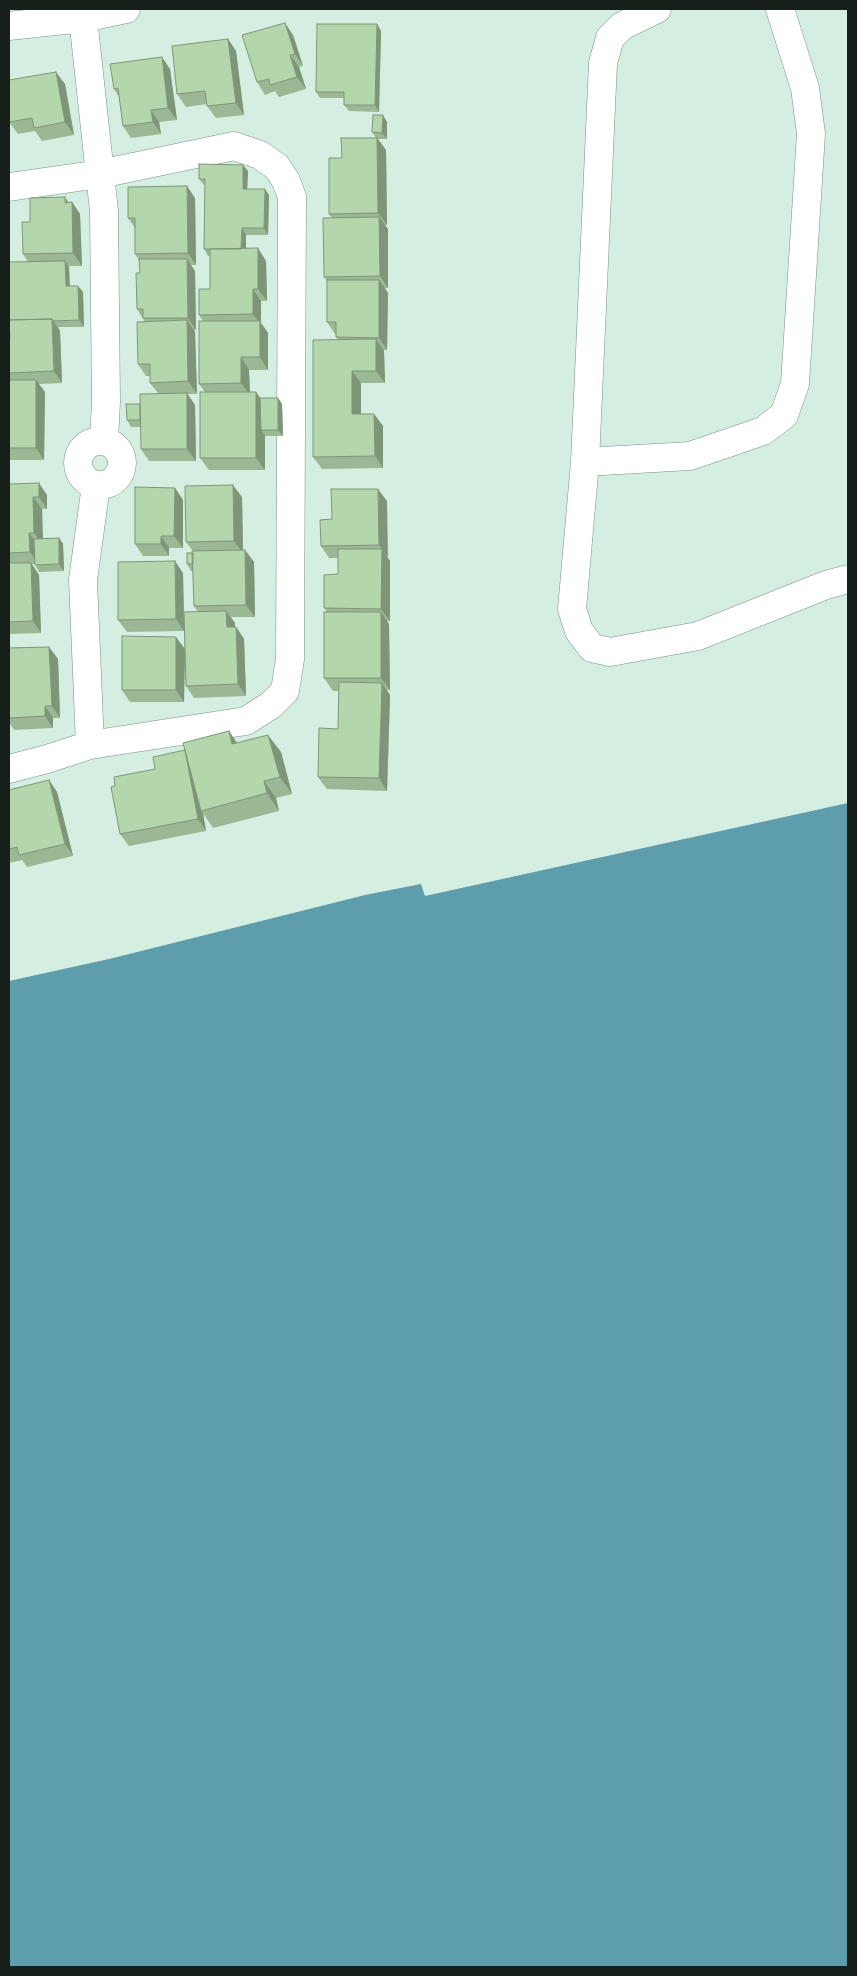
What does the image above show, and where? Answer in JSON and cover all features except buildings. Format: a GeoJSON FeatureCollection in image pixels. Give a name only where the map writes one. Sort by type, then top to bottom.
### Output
{"type":"FeatureCollection","features":[{"type":"Feature","properties":{"kind":"street"},"geometry":{"type":"LineString","coordinates":[[9,26],[83,18],[126,9]]}},
{"type":"Feature","properties":{"kind":"street"},"geometry":{"type":"LineString","coordinates":[[657,9],[622,26],[610,38],[603,63],[585,462],[572,609],[579,631],[592,648],[610,652],[698,636],[826,585],[848,579]]}},
{"type":"Feature","properties":{"kind":"street"},"geometry":{"type":"LineString","coordinates":[[585,462],[690,456],[763,431],[784,415],[795,384],[811,134],[805,88],[780,9]]}},
{"type":"Feature","properties":{"kind":"street"},"geometry":{"type":"LineString","coordinates":[[83,18],[104,211],[106,402],[104,440],[94,441],[85,445],[79,454],[77,464],[80,474],[86,481],[96,485],[82,580],[90,745]]}},
{"type":"Feature","properties":{"kind":"street"},"geometry":{"type":"LineString","coordinates":[[9,187],[100,174],[234,146],[260,155],[277,167],[292,197],[290,659],[285,691],[271,705],[246,720],[90,745],[47,760],[9,769]]}},
{"type":"Feature","properties":{"kind":"water"},"geometry":{"type":"Polygon","coordinates":[[[848,803],[848,1967],[9,1967],[9,981],[109,959],[365,895],[421,884],[425,896],[848,803]]]}}]}
